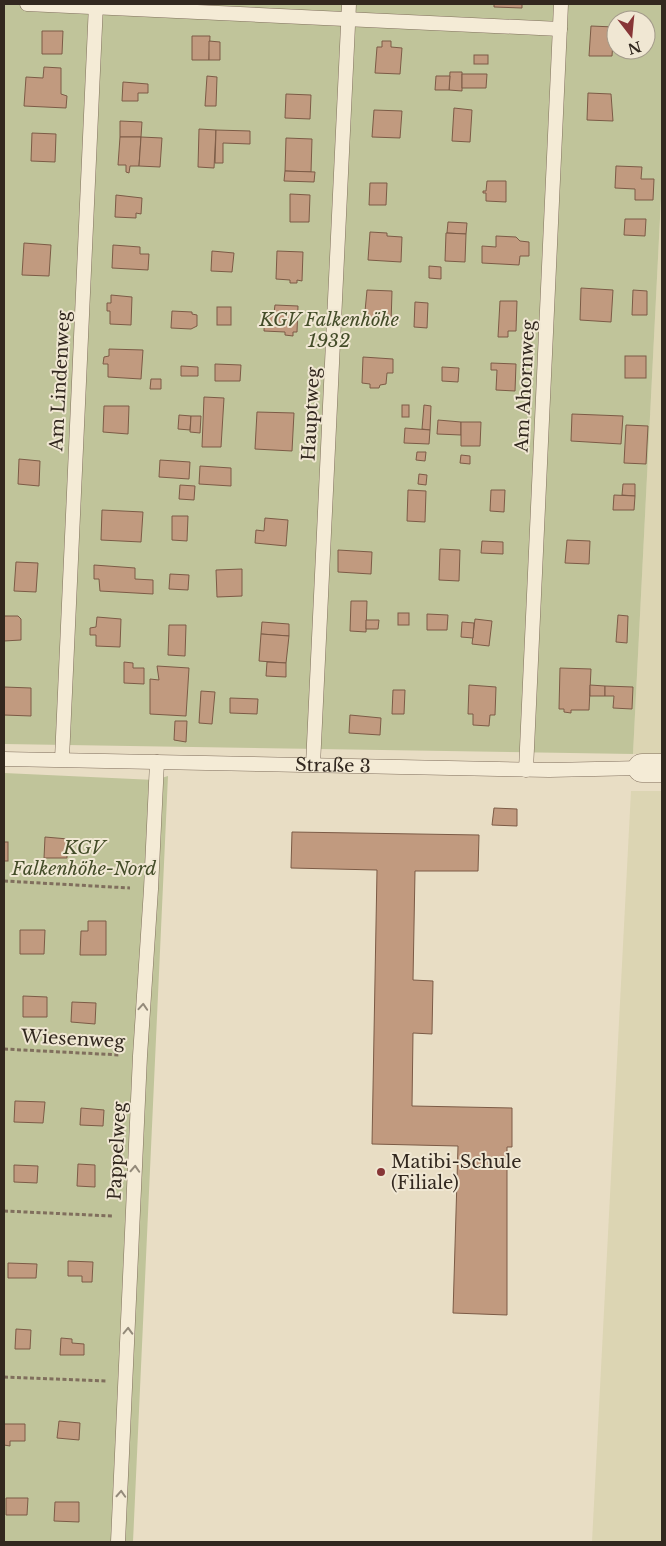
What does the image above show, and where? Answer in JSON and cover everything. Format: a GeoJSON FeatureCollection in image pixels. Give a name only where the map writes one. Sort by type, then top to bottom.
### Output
{"type":"FeatureCollection","features":[{"type":"Feature","properties":{"kind":"lane"},"geometry":{"type":"LineString","coordinates":[[27,4],[560,29]]}},
{"type":"Feature","properties":{"kind":"lane","name":"Hauptweg"},"geometry":{"type":"LineString","coordinates":[[314,765],[349,4]]}},
{"type":"Feature","properties":{"kind":"lane","name":"Am Ahornweg"},"geometry":{"type":"LineString","coordinates":[[526,770],[561,4]]}},
{"type":"Feature","properties":{"kind":"lane","name":"Am Lindenweg"},"geometry":{"type":"LineString","coordinates":[[62,759],[96,6]]}},
{"type":"Feature","properties":{"kind":"lane","name":"Straße 3"},"geometry":{"type":"LineString","coordinates":[[4,759],[526,770],[652,768]]}},
{"type":"Feature","properties":{"kind":"lane","name":"Pappelweg"},"geometry":{"type":"LineString","coordinates":[[118,1542],[140,1056],[151,889],[156,762]]}},
{"type":"Feature","properties":{"kind":"path"},"geometry":{"type":"LineString","coordinates":[[4,882],[151,889]]}},
{"type":"Feature","properties":{"kind":"path","name":"Wiesenweg"},"geometry":{"type":"LineString","coordinates":[[4,1049],[140,1056]]}},
{"type":"Feature","properties":{"kind":"path"},"geometry":{"type":"LineString","coordinates":[[4,1211],[133,1217]]}},
{"type":"Feature","properties":{"kind":"path"},"geometry":{"type":"LineString","coordinates":[[4,1376],[126,1382]]}},
{"type":"Feature","properties":{"kind":"shaded area"},"geometry":{"type":"Polygon","coordinates":[[[662,179],[662,754],[633,754],[662,179]]]}},
{"type":"Feature","properties":{"kind":"shaded area"},"geometry":{"type":"Polygon","coordinates":[[[631,791],[662,791],[662,1542],[592,1542],[631,791]]]}},
{"type":"Feature","properties":{"kind":"green space","name":"KGV Falkenhöhe 1932"},"geometry":{"type":"Polygon","coordinates":[[[4,4],[662,4],[662,179],[633,754],[4,744],[4,4]]]}},
{"type":"Feature","properties":{"kind":"green space","name":"KGV Falkenhöhe-Nord"},"geometry":{"type":"Polygon","coordinates":[[[4,773],[155,780],[168,776],[133,1542],[4,1542],[4,773]]]}},
{"type":"Feature","properties":{"kind":"building"},"geometry":{"type":"Polygon","coordinates":[[[494,4],[522,4],[522,8],[494,7],[494,4]]]}},
{"type":"Feature","properties":{"kind":"building"},"geometry":{"type":"Polygon","coordinates":[[[591,26],[606,27],[606,56],[589,56],[591,26]]]}},
{"type":"Feature","properties":{"kind":"building"},"geometry":{"type":"Polygon","coordinates":[[[42,31],[63,31],[62,54],[42,54],[42,31]]]}},
{"type":"Feature","properties":{"kind":"building"},"geometry":{"type":"Polygon","coordinates":[[[192,36],[210,36],[209,60],[192,60],[192,36]]]}},
{"type":"Feature","properties":{"kind":"building"},"geometry":{"type":"Polygon","coordinates":[[[209,41],[220,42],[220,60],[209,60],[209,41]]]}},
{"type":"Feature","properties":{"kind":"building"},"geometry":{"type":"Polygon","coordinates":[[[382,41],[391,41],[391,47],[402,48],[400,74],[375,73],[377,47],[382,47],[382,41]]]}},
{"type":"Feature","properties":{"kind":"building"},"geometry":{"type":"Polygon","coordinates":[[[474,55],[488,55],[488,64],[474,64],[474,55]]]}},
{"type":"Feature","properties":{"kind":"building"},"geometry":{"type":"Polygon","coordinates":[[[44,67],[61,68],[61,94],[67,96],[66,108],[24,106],[26,77],[43,78],[44,67]]]}},
{"type":"Feature","properties":{"kind":"building"},"geometry":{"type":"Polygon","coordinates":[[[450,72],[462,72],[462,91],[449,90],[450,72]]]}},
{"type":"Feature","properties":{"kind":"building"},"geometry":{"type":"Polygon","coordinates":[[[462,74],[487,74],[486,88],[462,88],[462,74]]]}},
{"type":"Feature","properties":{"kind":"building"},"geometry":{"type":"Polygon","coordinates":[[[207,76],[217,77],[216,106],[205,106],[207,76]]]}},
{"type":"Feature","properties":{"kind":"building"},"geometry":{"type":"Polygon","coordinates":[[[436,76],[450,76],[449,90],[435,90],[436,76]]]}},
{"type":"Feature","properties":{"kind":"building"},"geometry":{"type":"Polygon","coordinates":[[[123,82],[148,84],[148,93],[138,93],[138,101],[122,101],[123,82]]]}},
{"type":"Feature","properties":{"kind":"building"},"geometry":{"type":"Polygon","coordinates":[[[588,93],[611,94],[613,121],[587,120],[588,93]]]}},
{"type":"Feature","properties":{"kind":"building"},"geometry":{"type":"Polygon","coordinates":[[[286,94],[311,95],[310,119],[285,118],[286,94]]]}},
{"type":"Feature","properties":{"kind":"building"},"geometry":{"type":"Polygon","coordinates":[[[454,108],[472,110],[470,142],[452,141],[454,108]]]}},
{"type":"Feature","properties":{"kind":"building"},"geometry":{"type":"Polygon","coordinates":[[[374,110],[402,111],[400,138],[372,137],[374,110]]]}},
{"type":"Feature","properties":{"kind":"building"},"geometry":{"type":"Polygon","coordinates":[[[120,121],[142,122],[141,137],[120,137],[120,121]]]}},
{"type":"Feature","properties":{"kind":"building"},"geometry":{"type":"Polygon","coordinates":[[[199,129],[216,130],[214,168],[198,167],[199,129]]]}},
{"type":"Feature","properties":{"kind":"building"},"geometry":{"type":"Polygon","coordinates":[[[216,130],[250,131],[250,144],[223,143],[223,163],[215,163],[216,130]]]}},
{"type":"Feature","properties":{"kind":"building"},"geometry":{"type":"Polygon","coordinates":[[[32,133],[56,134],[55,162],[31,161],[32,133]]]}},
{"type":"Feature","properties":{"kind":"building"},"geometry":{"type":"Polygon","coordinates":[[[120,137],[141,137],[139,166],[130,166],[129,173],[126,172],[126,165],[118,165],[120,137]]]}},
{"type":"Feature","properties":{"kind":"building"},"geometry":{"type":"Polygon","coordinates":[[[141,137],[162,138],[160,167],[139,166],[141,137]]]}},
{"type":"Feature","properties":{"kind":"building"},"geometry":{"type":"Polygon","coordinates":[[[286,138],[312,139],[311,172],[285,171],[286,138]]]}},
{"type":"Feature","properties":{"kind":"building"},"geometry":{"type":"Polygon","coordinates":[[[616,166],[642,167],[641,179],[654,179],[653,200],[635,200],[635,189],[615,188],[616,166]]]}},
{"type":"Feature","properties":{"kind":"building"},"geometry":{"type":"Polygon","coordinates":[[[285,171],[315,172],[314,182],[284,181],[285,171]]]}},
{"type":"Feature","properties":{"kind":"building"},"geometry":{"type":"Polygon","coordinates":[[[487,181],[506,181],[506,202],[486,201],[486,193],[483,193],[483,191],[486,191],[487,181]]]}},
{"type":"Feature","properties":{"kind":"building"},"geometry":{"type":"Polygon","coordinates":[[[370,183],[387,183],[386,205],[369,205],[370,183]]]}},
{"type":"Feature","properties":{"kind":"building"},"geometry":{"type":"Polygon","coordinates":[[[290,194],[310,195],[309,222],[290,222],[290,194]]]}},
{"type":"Feature","properties":{"kind":"building"},"geometry":{"type":"Polygon","coordinates":[[[116,195],[142,198],[141,214],[136,213],[136,218],[115,217],[116,195]]]}},
{"type":"Feature","properties":{"kind":"building"},"geometry":{"type":"Polygon","coordinates":[[[625,219],[646,219],[645,236],[624,235],[625,219]]]}},
{"type":"Feature","properties":{"kind":"building"},"geometry":{"type":"Polygon","coordinates":[[[448,222],[467,223],[466,234],[447,233],[448,222]]]}},
{"type":"Feature","properties":{"kind":"building"},"geometry":{"type":"Polygon","coordinates":[[[370,232],[387,233],[387,236],[402,237],[401,262],[368,260],[370,232]]]}},
{"type":"Feature","properties":{"kind":"building"},"geometry":{"type":"Polygon","coordinates":[[[446,233],[466,234],[465,262],[445,261],[446,233]]]}},
{"type":"Feature","properties":{"kind":"building"},"geometry":{"type":"Polygon","coordinates":[[[496,236],[516,237],[520,241],[529,242],[529,256],[520,256],[519,265],[482,263],[482,246],[496,247],[496,236]]]}},
{"type":"Feature","properties":{"kind":"building"},"geometry":{"type":"Polygon","coordinates":[[[24,243],[51,245],[49,276],[22,275],[24,243]]]}},
{"type":"Feature","properties":{"kind":"building"},"geometry":{"type":"Polygon","coordinates":[[[113,245],[140,247],[140,254],[149,254],[148,270],[112,268],[113,245]]]}},
{"type":"Feature","properties":{"kind":"building"},"geometry":{"type":"Polygon","coordinates":[[[212,251],[234,253],[232,272],[211,271],[212,251]]]}},
{"type":"Feature","properties":{"kind":"building"},"geometry":{"type":"Polygon","coordinates":[[[277,251],[303,252],[302,281],[297,280],[297,283],[290,283],[290,280],[276,279],[277,251]]]}},
{"type":"Feature","properties":{"kind":"building"},"geometry":{"type":"Polygon","coordinates":[[[429,266],[441,267],[441,279],[429,278],[429,266]]]}},
{"type":"Feature","properties":{"kind":"building"},"geometry":{"type":"Polygon","coordinates":[[[581,288],[613,290],[611,322],[580,320],[581,288]]]}},
{"type":"Feature","properties":{"kind":"building"},"geometry":{"type":"Polygon","coordinates":[[[367,290],[392,291],[391,324],[364,322],[367,290]]]}},
{"type":"Feature","properties":{"kind":"building"},"geometry":{"type":"Polygon","coordinates":[[[633,290],[647,291],[647,315],[632,315],[633,290]]]}},
{"type":"Feature","properties":{"kind":"building"},"geometry":{"type":"Polygon","coordinates":[[[111,295],[132,297],[131,325],[110,324],[110,311],[107,311],[107,303],[111,303],[111,295]]]}},
{"type":"Feature","properties":{"kind":"building"},"geometry":{"type":"Polygon","coordinates":[[[500,301],[517,301],[516,331],[508,331],[508,337],[498,337],[500,301]]]}},
{"type":"Feature","properties":{"kind":"building"},"geometry":{"type":"Polygon","coordinates":[[[415,302],[428,303],[427,328],[414,327],[415,302]]]}},
{"type":"Feature","properties":{"kind":"building"},"geometry":{"type":"Polygon","coordinates":[[[275,305],[298,306],[297,332],[293,332],[293,336],[285,335],[285,332],[264,331],[265,312],[274,313],[275,305]]]}},
{"type":"Feature","properties":{"kind":"building"},"geometry":{"type":"Polygon","coordinates":[[[217,307],[231,307],[231,325],[217,325],[217,307]]]}},
{"type":"Feature","properties":{"kind":"building"},"geometry":{"type":"Polygon","coordinates":[[[172,311],[192,312],[192,314],[197,315],[197,326],[191,329],[171,328],[172,311]]]}},
{"type":"Feature","properties":{"kind":"building"},"geometry":{"type":"Polygon","coordinates":[[[109,349],[143,350],[141,379],[108,377],[108,364],[103,364],[104,357],[109,356],[109,349]]]}},
{"type":"Feature","properties":{"kind":"building"},"geometry":{"type":"Polygon","coordinates":[[[625,356],[646,356],[646,378],[625,378],[625,356]]]}},
{"type":"Feature","properties":{"kind":"building"},"geometry":{"type":"Polygon","coordinates":[[[363,357],[393,359],[393,373],[387,373],[386,384],[380,385],[379,388],[370,388],[370,384],[362,383],[363,357]]]}},
{"type":"Feature","properties":{"kind":"building"},"geometry":{"type":"Polygon","coordinates":[[[491,363],[516,364],[515,391],[496,390],[497,370],[491,370],[491,363]]]}},
{"type":"Feature","properties":{"kind":"building"},"geometry":{"type":"Polygon","coordinates":[[[215,364],[241,365],[240,381],[215,381],[215,364]]]}},
{"type":"Feature","properties":{"kind":"building"},"geometry":{"type":"Polygon","coordinates":[[[181,366],[198,367],[198,376],[181,376],[181,366]]]}},
{"type":"Feature","properties":{"kind":"building"},"geometry":{"type":"Polygon","coordinates":[[[442,367],[459,368],[458,382],[442,381],[442,367]]]}},
{"type":"Feature","properties":{"kind":"building"},"geometry":{"type":"Polygon","coordinates":[[[151,379],[161,379],[161,389],[150,389],[151,379]]]}},
{"type":"Feature","properties":{"kind":"building"},"geometry":{"type":"Polygon","coordinates":[[[204,397],[224,398],[221,447],[202,447],[204,397]]]}},
{"type":"Feature","properties":{"kind":"building"},"geometry":{"type":"Polygon","coordinates":[[[402,405],[409,405],[409,417],[402,417],[402,405]]]}},
{"type":"Feature","properties":{"kind":"building"},"geometry":{"type":"Polygon","coordinates":[[[424,405],[431,406],[430,430],[422,429],[424,405]]]}},
{"type":"Feature","properties":{"kind":"building"},"geometry":{"type":"Polygon","coordinates":[[[104,406],[129,406],[128,434],[103,432],[104,406]]]}},
{"type":"Feature","properties":{"kind":"building"},"geometry":{"type":"Polygon","coordinates":[[[257,412],[294,413],[292,451],[255,449],[257,412]]]}},
{"type":"Feature","properties":{"kind":"building"},"geometry":{"type":"Polygon","coordinates":[[[572,414],[623,416],[621,444],[571,441],[572,414]]]}},
{"type":"Feature","properties":{"kind":"building"},"geometry":{"type":"Polygon","coordinates":[[[179,415],[191,416],[190,430],[178,429],[179,415]]]}},
{"type":"Feature","properties":{"kind":"building"},"geometry":{"type":"Polygon","coordinates":[[[191,416],[201,416],[200,433],[190,432],[191,416]]]}},
{"type":"Feature","properties":{"kind":"building"},"geometry":{"type":"Polygon","coordinates":[[[438,420],[461,422],[461,435],[437,434],[438,420]]]}},
{"type":"Feature","properties":{"kind":"building"},"geometry":{"type":"Polygon","coordinates":[[[461,422],[481,422],[480,446],[461,446],[461,422]]]}},
{"type":"Feature","properties":{"kind":"building"},"geometry":{"type":"Polygon","coordinates":[[[626,425],[648,426],[646,464],[624,463],[626,425]]]}},
{"type":"Feature","properties":{"kind":"building"},"geometry":{"type":"Polygon","coordinates":[[[405,428],[430,430],[429,444],[404,443],[405,428]]]}},
{"type":"Feature","properties":{"kind":"building"},"geometry":{"type":"Polygon","coordinates":[[[417,452],[426,452],[425,461],[416,460],[417,452]]]}},
{"type":"Feature","properties":{"kind":"building"},"geometry":{"type":"Polygon","coordinates":[[[461,455],[470,456],[470,464],[460,463],[461,455]]]}},
{"type":"Feature","properties":{"kind":"building"},"geometry":{"type":"Polygon","coordinates":[[[19,459],[40,461],[39,486],[18,484],[19,459]]]}},
{"type":"Feature","properties":{"kind":"building"},"geometry":{"type":"Polygon","coordinates":[[[160,460],[190,462],[189,479],[159,477],[160,460]]]}},
{"type":"Feature","properties":{"kind":"building"},"geometry":{"type":"Polygon","coordinates":[[[200,466],[231,468],[231,486],[199,484],[200,466]]]}},
{"type":"Feature","properties":{"kind":"building"},"geometry":{"type":"Polygon","coordinates":[[[419,474],[427,475],[426,485],[418,484],[419,474]]]}},
{"type":"Feature","properties":{"kind":"building"},"geometry":{"type":"Polygon","coordinates":[[[623,484],[635,484],[635,496],[622,495],[623,484]]]}},
{"type":"Feature","properties":{"kind":"building"},"geometry":{"type":"Polygon","coordinates":[[[180,485],[195,486],[194,500],[179,499],[180,485]]]}},
{"type":"Feature","properties":{"kind":"building"},"geometry":{"type":"Polygon","coordinates":[[[408,490],[426,491],[425,522],[407,521],[408,490]]]}},
{"type":"Feature","properties":{"kind":"building"},"geometry":{"type":"Polygon","coordinates":[[[491,490],[505,490],[504,512],[490,511],[491,490]]]}},
{"type":"Feature","properties":{"kind":"building"},"geometry":{"type":"Polygon","coordinates":[[[614,495],[635,496],[634,510],[613,510],[614,495]]]}},
{"type":"Feature","properties":{"kind":"building"},"geometry":{"type":"Polygon","coordinates":[[[102,510],[143,512],[141,542],[101,540],[102,510]]]}},
{"type":"Feature","properties":{"kind":"building"},"geometry":{"type":"Polygon","coordinates":[[[172,516],[188,516],[187,541],[172,540],[172,516]]]}},
{"type":"Feature","properties":{"kind":"building"},"geometry":{"type":"Polygon","coordinates":[[[265,518],[288,520],[286,546],[255,543],[256,530],[264,531],[265,518]]]}},
{"type":"Feature","properties":{"kind":"building"},"geometry":{"type":"Polygon","coordinates":[[[567,540],[590,541],[589,564],[565,563],[567,540]]]}},
{"type":"Feature","properties":{"kind":"building"},"geometry":{"type":"Polygon","coordinates":[[[482,541],[503,542],[503,554],[481,553],[482,541]]]}},
{"type":"Feature","properties":{"kind":"building"},"geometry":{"type":"Polygon","coordinates":[[[440,549],[460,550],[459,581],[439,580],[440,549]]]}},
{"type":"Feature","properties":{"kind":"building"},"geometry":{"type":"Polygon","coordinates":[[[338,550],[372,552],[371,574],[338,572],[338,550]]]}},
{"type":"Feature","properties":{"kind":"building"},"geometry":{"type":"Polygon","coordinates":[[[16,562],[38,563],[36,592],[14,591],[16,562]]]}},
{"type":"Feature","properties":{"kind":"building"},"geometry":{"type":"Polygon","coordinates":[[[94,565],[135,568],[135,579],[153,580],[153,594],[100,591],[99,579],[94,579],[94,565]]]}},
{"type":"Feature","properties":{"kind":"building"},"geometry":{"type":"Polygon","coordinates":[[[242,569],[242,596],[217,597],[216,570],[242,569]]]}},
{"type":"Feature","properties":{"kind":"building"},"geometry":{"type":"Polygon","coordinates":[[[170,574],[189,575],[188,590],[169,589],[170,574]]]}},
{"type":"Feature","properties":{"kind":"building"},"geometry":{"type":"Polygon","coordinates":[[[351,601],[367,601],[366,632],[350,631],[351,601]]]}},
{"type":"Feature","properties":{"kind":"building"},"geometry":{"type":"Polygon","coordinates":[[[398,613],[409,613],[409,625],[398,625],[398,613]]]}},
{"type":"Feature","properties":{"kind":"building"},"geometry":{"type":"Polygon","coordinates":[[[427,614],[448,615],[447,630],[427,630],[427,614]]]}},
{"type":"Feature","properties":{"kind":"building"},"geometry":{"type":"Polygon","coordinates":[[[618,615],[628,616],[627,643],[616,642],[618,615]]]}},
{"type":"Feature","properties":{"kind":"building"},"geometry":{"type":"Polygon","coordinates":[[[4,616],[18,616],[21,619],[21,640],[4,641],[4,616]]]}},
{"type":"Feature","properties":{"kind":"building"},"geometry":{"type":"Polygon","coordinates":[[[97,617],[121,619],[120,647],[96,646],[96,635],[90,635],[90,628],[96,627],[97,617]]]}},
{"type":"Feature","properties":{"kind":"building"},"geometry":{"type":"Polygon","coordinates":[[[475,619],[492,621],[489,646],[472,644],[475,619]]]}},
{"type":"Feature","properties":{"kind":"building"},"geometry":{"type":"Polygon","coordinates":[[[366,620],[379,620],[378,629],[366,629],[366,620]]]}},
{"type":"Feature","properties":{"kind":"building"},"geometry":{"type":"Polygon","coordinates":[[[262,622],[289,624],[289,636],[261,634],[262,622]]]}},
{"type":"Feature","properties":{"kind":"building"},"geometry":{"type":"Polygon","coordinates":[[[462,622],[474,623],[473,638],[461,637],[462,622]]]}},
{"type":"Feature","properties":{"kind":"building"},"geometry":{"type":"Polygon","coordinates":[[[169,625],[186,625],[185,656],[168,655],[169,625]]]}},
{"type":"Feature","properties":{"kind":"building"},"geometry":{"type":"Polygon","coordinates":[[[261,634],[289,636],[286,663],[259,661],[261,634]]]}},
{"type":"Feature","properties":{"kind":"building"},"geometry":{"type":"Polygon","coordinates":[[[124,662],[133,663],[133,668],[144,668],[144,684],[124,683],[124,662]]]}},
{"type":"Feature","properties":{"kind":"building"},"geometry":{"type":"Polygon","coordinates":[[[267,662],[286,663],[286,677],[266,676],[267,662]]]}},
{"type":"Feature","properties":{"kind":"building"},"geometry":{"type":"Polygon","coordinates":[[[157,666],[189,668],[186,716],[150,714],[150,679],[159,680],[157,666]]]}},
{"type":"Feature","properties":{"kind":"building"},"geometry":{"type":"Polygon","coordinates":[[[560,668],[591,669],[589,710],[571,710],[571,713],[564,712],[564,709],[559,709],[560,668]]]}},
{"type":"Feature","properties":{"kind":"building"},"geometry":{"type":"Polygon","coordinates":[[[469,685],[496,687],[495,715],[490,715],[489,726],[473,725],[473,714],[468,714],[469,685]]]}},
{"type":"Feature","properties":{"kind":"building"},"geometry":{"type":"Polygon","coordinates":[[[590,685],[605,686],[605,696],[590,696],[590,685]]]}},
{"type":"Feature","properties":{"kind":"building"},"geometry":{"type":"Polygon","coordinates":[[[605,686],[633,687],[632,709],[613,708],[614,696],[605,696],[605,686]]]}},
{"type":"Feature","properties":{"kind":"building"},"geometry":{"type":"Polygon","coordinates":[[[4,687],[31,688],[31,716],[4,715],[4,687]]]}},
{"type":"Feature","properties":{"kind":"building"},"geometry":{"type":"Polygon","coordinates":[[[393,690],[405,690],[404,714],[392,714],[393,690]]]}},
{"type":"Feature","properties":{"kind":"building"},"geometry":{"type":"Polygon","coordinates":[[[201,691],[215,692],[212,724],[199,723],[201,691]]]}},
{"type":"Feature","properties":{"kind":"building"},"geometry":{"type":"Polygon","coordinates":[[[230,698],[258,699],[257,714],[230,713],[230,698]]]}},
{"type":"Feature","properties":{"kind":"building"},"geometry":{"type":"Polygon","coordinates":[[[350,715],[381,718],[380,735],[349,733],[350,715]]]}},
{"type":"Feature","properties":{"kind":"building"},"geometry":{"type":"Polygon","coordinates":[[[175,721],[187,721],[186,742],[174,740],[175,721]]]}},
{"type":"Feature","properties":{"kind":"building"},"geometry":{"type":"Polygon","coordinates":[[[494,808],[517,809],[517,826],[492,825],[494,808]]]}},
{"type":"Feature","properties":{"kind":"building"},"geometry":{"type":"Polygon","coordinates":[[[292,832],[479,835],[478,871],[415,871],[413,980],[433,981],[432,1034],[413,1033],[412,1106],[512,1108],[512,1147],[507,1147],[507,1315],[453,1313],[458,1146],[372,1144],[377,870],[291,868],[292,832]]]}},
{"type":"Feature","properties":{"kind":"building"},"geometry":{"type":"Polygon","coordinates":[[[45,837],[68,839],[68,844],[73,844],[72,854],[67,854],[67,858],[44,858],[45,837]]]}},
{"type":"Feature","properties":{"kind":"building"},"geometry":{"type":"Polygon","coordinates":[[[4,842],[8,842],[8,861],[4,861],[4,842]]]}},
{"type":"Feature","properties":{"kind":"building"},"geometry":{"type":"Polygon","coordinates":[[[88,921],[106,921],[106,955],[80,955],[81,931],[88,931],[88,921]]]}},
{"type":"Feature","properties":{"kind":"building"},"geometry":{"type":"Polygon","coordinates":[[[20,930],[45,930],[44,954],[20,954],[20,930]]]}},
{"type":"Feature","properties":{"kind":"building"},"geometry":{"type":"Polygon","coordinates":[[[23,996],[47,997],[47,1017],[23,1017],[23,996]]]}},
{"type":"Feature","properties":{"kind":"building"},"geometry":{"type":"Polygon","coordinates":[[[72,1002],[96,1003],[95,1024],[71,1022],[72,1002]]]}},
{"type":"Feature","properties":{"kind":"building"},"geometry":{"type":"Polygon","coordinates":[[[15,1101],[45,1102],[43,1123],[14,1122],[15,1101]]]}},
{"type":"Feature","properties":{"kind":"building"},"geometry":{"type":"Polygon","coordinates":[[[81,1108],[104,1110],[103,1126],[80,1125],[81,1108]]]}},
{"type":"Feature","properties":{"kind":"building"},"geometry":{"type":"Polygon","coordinates":[[[78,1164],[95,1165],[95,1187],[77,1186],[78,1164]]]}},
{"type":"Feature","properties":{"kind":"building"},"geometry":{"type":"Polygon","coordinates":[[[14,1165],[38,1166],[37,1183],[14,1182],[14,1165]]]}},
{"type":"Feature","properties":{"kind":"building"},"geometry":{"type":"Polygon","coordinates":[[[68,1261],[93,1262],[92,1282],[82,1282],[82,1276],[68,1276],[68,1261]]]}},
{"type":"Feature","properties":{"kind":"building"},"geometry":{"type":"Polygon","coordinates":[[[8,1263],[37,1264],[36,1278],[8,1278],[8,1263]]]}},
{"type":"Feature","properties":{"kind":"building"},"geometry":{"type":"Polygon","coordinates":[[[16,1329],[31,1330],[30,1349],[15,1349],[16,1329]]]}},
{"type":"Feature","properties":{"kind":"building"},"geometry":{"type":"Polygon","coordinates":[[[61,1338],[72,1339],[72,1343],[84,1344],[84,1355],[60,1355],[61,1338]]]}},
{"type":"Feature","properties":{"kind":"building"},"geometry":{"type":"Polygon","coordinates":[[[59,1421],[80,1423],[79,1440],[57,1438],[59,1421]]]}},
{"type":"Feature","properties":{"kind":"building"},"geometry":{"type":"Polygon","coordinates":[[[4,1424],[25,1424],[25,1441],[10,1441],[10,1446],[4,1445],[4,1424]]]}},
{"type":"Feature","properties":{"kind":"building"},"geometry":{"type":"Polygon","coordinates":[[[6,1498],[28,1498],[27,1515],[6,1515],[6,1498]]]}},
{"type":"Feature","properties":{"kind":"building"},"geometry":{"type":"Polygon","coordinates":[[[55,1502],[79,1502],[79,1522],[54,1521],[55,1502]]]}},
{"type":"Feature","properties":{"kind":"place","name":"Matibi-Schule (Filiale)"},"geometry":{"type":"Point","coordinates":[381,1172]}}]}
